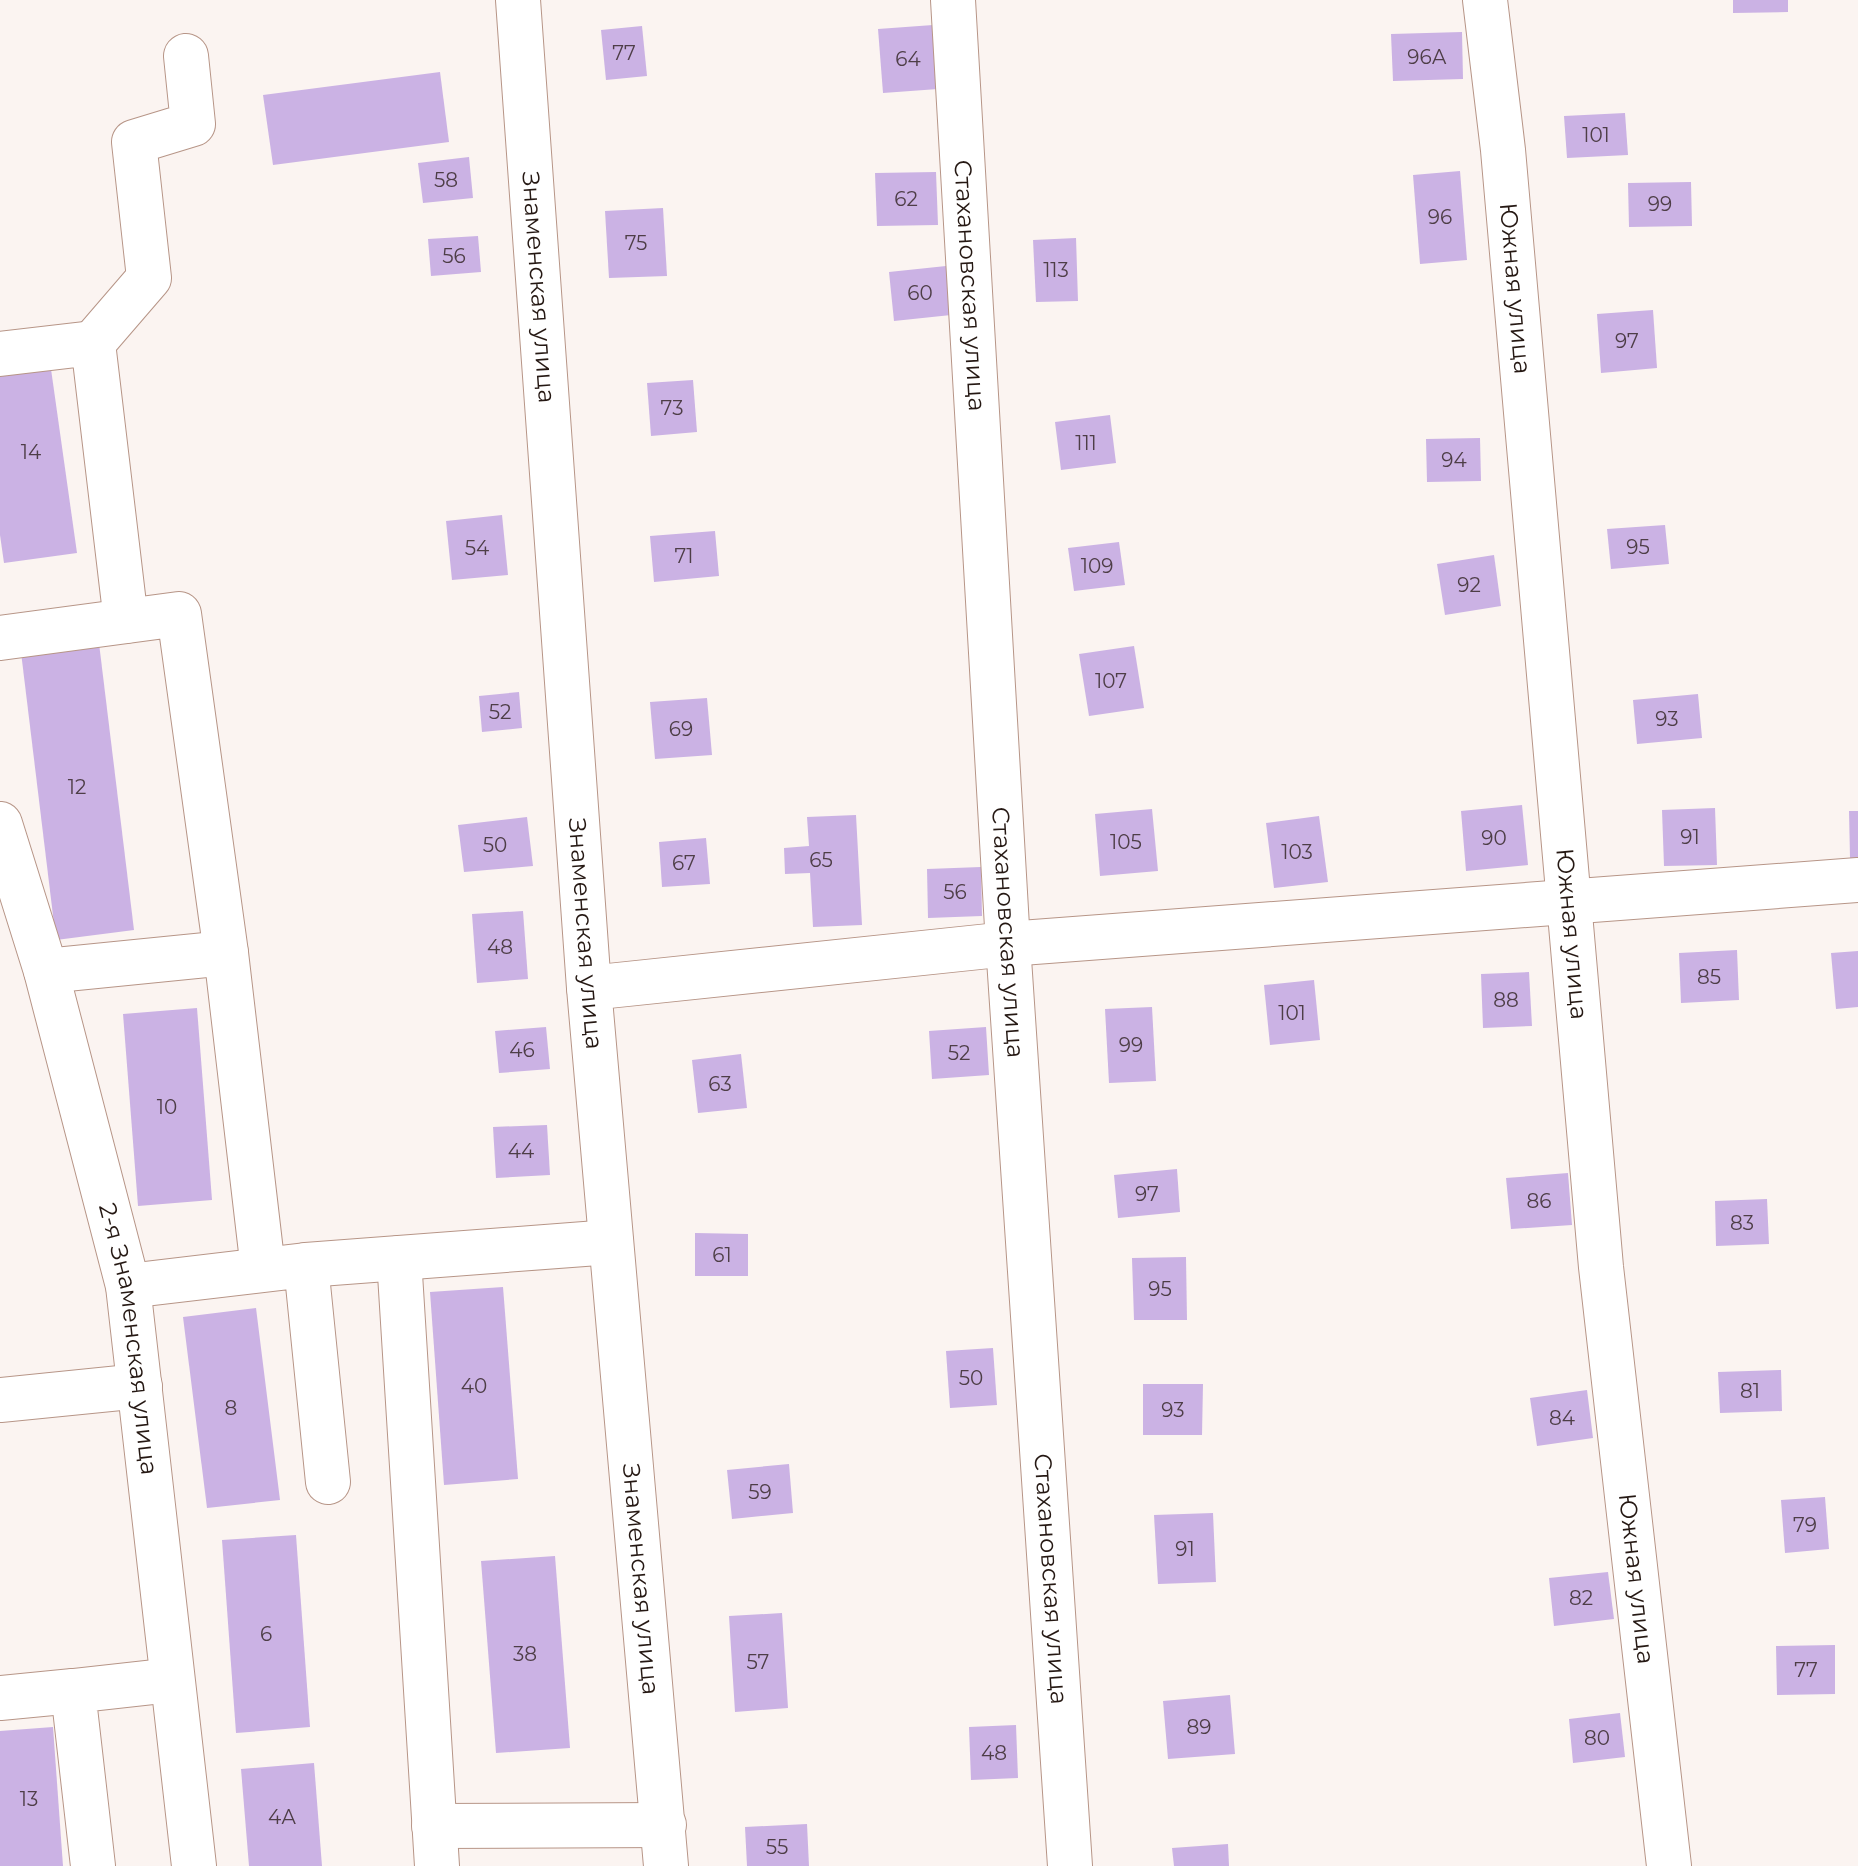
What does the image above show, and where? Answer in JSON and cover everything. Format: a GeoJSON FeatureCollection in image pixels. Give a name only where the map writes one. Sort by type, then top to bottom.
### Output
{"type":"FeatureCollection","features":[{"type":"Feature","properties":{"kind":"street","name":"Знаменская улица"},"geometry":{"type":"LineString","coordinates":[[518,0],[589,988],[665,1846]]}},
{"type":"Feature","properties":{"kind":"street","name":"Стахановская улица"},"geometry":{"type":"LineString","coordinates":[[953,0],[1008,944],[1070,1866]]}},
{"type":"Feature","properties":{"kind":"street","name":"Южная улица"},"geometry":{"type":"LineString","coordinates":[[1485,0],[1506,181],[1601,1267],[1669,1866]]}},
{"type":"Feature","properties":{"kind":"street"},"geometry":{"type":"LineString","coordinates":[[0,354],[93,343],[149,278],[134,142],[193,124],[186,56]]}},
{"type":"Feature","properties":{"kind":"street"},"geometry":{"type":"LineString","coordinates":[[93,343],[126,621]]}},
{"type":"Feature","properties":{"kind":"street"},"geometry":{"type":"LineString","coordinates":[[0,638],[179,614],[226,953],[263,1269]]}},
{"type":"Feature","properties":{"kind":"street","name":"2-я Знаменская улица"},"geometry":{"type":"LineString","coordinates":[[0,824],[46,971],[128,1286],[194,1866]]}},
{"type":"Feature","properties":{"kind":"street"},"geometry":{"type":"LineString","coordinates":[[589,988],[1008,944],[1858,880]]}},
{"type":"Feature","properties":{"kind":"street"},"geometry":{"type":"LineString","coordinates":[[46,971],[226,953]]}},
{"type":"Feature","properties":{"kind":"street"},"geometry":{"type":"LineString","coordinates":[[128,1286],[306,1265],[611,1242]]}},
{"type":"Feature","properties":{"kind":"street"},"geometry":{"type":"LineString","coordinates":[[399,1258],[436,1846],[665,1846]]}},
{"type":"Feature","properties":{"kind":"street"},"geometry":{"type":"LineString","coordinates":[[306,1265],[328,1482]]}},
{"type":"Feature","properties":{"kind":"street"},"geometry":{"type":"LineString","coordinates":[[0,1400],[140,1386]]}},
{"type":"Feature","properties":{"kind":"street"},"geometry":{"type":"LineString","coordinates":[[0,1698],[172,1680]]}},
{"type":"Feature","properties":{"kind":"street"},"geometry":{"type":"LineString","coordinates":[[73,1691],[93,1866]]}},
{"type":"Feature","properties":{"kind":"building"},"geometry":{"type":"Polygon","coordinates":[[[1733,0],[1788,0],[1788,12],[1733,13],[1733,0]]]}},
{"type":"Feature","properties":{"kind":"building"},"geometry":{"type":"Polygon","coordinates":[[[933,25],[938,89],[883,93],[878,29],[933,25]]]}},
{"type":"Feature","properties":{"kind":"building"},"geometry":{"type":"Polygon","coordinates":[[[642,26],[647,76],[606,80],[601,30],[642,26]]]}},
{"type":"Feature","properties":{"kind":"building"},"geometry":{"type":"Polygon","coordinates":[[[1462,32],[1463,79],[1393,81],[1391,34],[1462,32]]]}},
{"type":"Feature","properties":{"kind":"building"},"geometry":{"type":"Polygon","coordinates":[[[440,72],[449,142],[273,165],[263,95],[440,72]]]}},
{"type":"Feature","properties":{"kind":"building"},"geometry":{"type":"Polygon","coordinates":[[[1625,113],[1628,155],[1567,158],[1564,116],[1625,113]]]}},
{"type":"Feature","properties":{"kind":"building"},"geometry":{"type":"Polygon","coordinates":[[[469,157],[473,198],[423,203],[418,163],[469,157]]]}},
{"type":"Feature","properties":{"kind":"building"},"geometry":{"type":"Polygon","coordinates":[[[1460,171],[1467,260],[1420,264],[1413,175],[1460,171]]]}},
{"type":"Feature","properties":{"kind":"building"},"geometry":{"type":"Polygon","coordinates":[[[936,172],[938,225],[877,226],[875,173],[936,172]]]}},
{"type":"Feature","properties":{"kind":"building"},"geometry":{"type":"Polygon","coordinates":[[[1691,182],[1692,226],[1629,227],[1628,183],[1691,182]]]}},
{"type":"Feature","properties":{"kind":"building"},"geometry":{"type":"Polygon","coordinates":[[[663,208],[667,276],[609,278],[605,211],[663,208]]]}},
{"type":"Feature","properties":{"kind":"building"},"geometry":{"type":"Polygon","coordinates":[[[478,236],[481,272],[431,276],[428,239],[478,236]]]}},
{"type":"Feature","properties":{"kind":"building"},"geometry":{"type":"Polygon","coordinates":[[[1076,238],[1078,301],[1036,302],[1033,240],[1076,238]]]}},
{"type":"Feature","properties":{"kind":"building"},"geometry":{"type":"Polygon","coordinates":[[[946,266],[951,315],[894,321],[889,272],[946,266]]]}},
{"type":"Feature","properties":{"kind":"building"},"geometry":{"type":"Polygon","coordinates":[[[1653,310],[1657,368],[1601,373],[1597,314],[1653,310]]]}},
{"type":"Feature","properties":{"kind":"building"},"geometry":{"type":"Polygon","coordinates":[[[50,362],[77,553],[4,563],[0,535],[0,369],[50,362]]]}},
{"type":"Feature","properties":{"kind":"building"},"geometry":{"type":"Polygon","coordinates":[[[693,380],[697,432],[651,436],[647,383],[693,380]]]}},
{"type":"Feature","properties":{"kind":"building"},"geometry":{"type":"Polygon","coordinates":[[[1110,415],[1116,463],[1061,470],[1055,422],[1110,415]]]}},
{"type":"Feature","properties":{"kind":"building"},"geometry":{"type":"Polygon","coordinates":[[[1480,438],[1481,481],[1427,482],[1426,439],[1480,438]]]}},
{"type":"Feature","properties":{"kind":"building"},"geometry":{"type":"Polygon","coordinates":[[[502,515],[508,575],[452,580],[446,521],[502,515]]]}},
{"type":"Feature","properties":{"kind":"building"},"geometry":{"type":"Polygon","coordinates":[[[1665,525],[1669,564],[1611,569],[1607,529],[1665,525]]]}},
{"type":"Feature","properties":{"kind":"building"},"geometry":{"type":"Polygon","coordinates":[[[715,531],[719,576],[654,582],[650,536],[715,531]]]}},
{"type":"Feature","properties":{"kind":"building"},"geometry":{"type":"Polygon","coordinates":[[[1119,542],[1125,585],[1074,591],[1068,548],[1119,542]]]}},
{"type":"Feature","properties":{"kind":"building"},"geometry":{"type":"Polygon","coordinates":[[[1494,555],[1501,606],[1445,615],[1437,564],[1494,555]]]}},
{"type":"Feature","properties":{"kind":"building"},"geometry":{"type":"Polygon","coordinates":[[[98,635],[134,930],[56,940],[20,644],[98,635]]]}},
{"type":"Feature","properties":{"kind":"building"},"geometry":{"type":"Polygon","coordinates":[[[1134,646],[1144,708],[1089,716],[1079,654],[1134,646]]]}},
{"type":"Feature","properties":{"kind":"building"},"geometry":{"type":"Polygon","coordinates":[[[519,692],[522,728],[482,732],[479,696],[519,692]]]}},
{"type":"Feature","properties":{"kind":"building"},"geometry":{"type":"Polygon","coordinates":[[[1698,694],[1702,738],[1637,744],[1633,700],[1698,694]]]}},
{"type":"Feature","properties":{"kind":"building"},"geometry":{"type":"Polygon","coordinates":[[[707,698],[712,755],[655,759],[650,702],[707,698]]]}},
{"type":"Feature","properties":{"kind":"building"},"geometry":{"type":"Polygon","coordinates":[[[1522,805],[1528,865],[1466,871],[1461,811],[1522,805]]]}},
{"type":"Feature","properties":{"kind":"building"},"geometry":{"type":"Polygon","coordinates":[[[1715,808],[1717,865],[1664,866],[1662,810],[1715,808]]]}},
{"type":"Feature","properties":{"kind":"building"},"geometry":{"type":"Polygon","coordinates":[[[1152,809],[1158,871],[1100,876],[1095,814],[1152,809]]]}},
{"type":"Feature","properties":{"kind":"building"},"geometry":{"type":"Polygon","coordinates":[[[1849,811],[1858,811],[1858,858],[1850,858],[1849,811]]]}},
{"type":"Feature","properties":{"kind":"building"},"geometry":{"type":"Polygon","coordinates":[[[856,815],[862,925],[813,927],[810,873],[785,874],[784,848],[809,846],[807,817],[856,815]]]}},
{"type":"Feature","properties":{"kind":"building"},"geometry":{"type":"Polygon","coordinates":[[[1319,816],[1328,882],[1274,888],[1266,823],[1319,816]]]}},
{"type":"Feature","properties":{"kind":"building"},"geometry":{"type":"Polygon","coordinates":[[[527,817],[533,866],[464,872],[458,825],[527,817]]]}},
{"type":"Feature","properties":{"kind":"building"},"geometry":{"type":"Polygon","coordinates":[[[706,838],[710,884],[662,887],[659,842],[706,838]]]}},
{"type":"Feature","properties":{"kind":"building"},"geometry":{"type":"Polygon","coordinates":[[[981,867],[982,916],[928,918],[927,869],[981,867]]]}},
{"type":"Feature","properties":{"kind":"building"},"geometry":{"type":"Polygon","coordinates":[[[523,911],[528,979],[477,983],[472,914],[523,911]]]}},
{"type":"Feature","properties":{"kind":"building"},"geometry":{"type":"Polygon","coordinates":[[[1737,950],[1739,1000],[1681,1003],[1679,953],[1737,950]]]}},
{"type":"Feature","properties":{"kind":"building"},"geometry":{"type":"Polygon","coordinates":[[[1858,951],[1858,1007],[1836,1009],[1831,953],[1858,951]]]}},
{"type":"Feature","properties":{"kind":"building"},"geometry":{"type":"Polygon","coordinates":[[[1529,972],[1532,1026],[1483,1028],[1481,974],[1529,972]]]}},
{"type":"Feature","properties":{"kind":"building"},"geometry":{"type":"Polygon","coordinates":[[[1314,980],[1320,1040],[1270,1045],[1264,985],[1314,980]]]}},
{"type":"Feature","properties":{"kind":"building"},"geometry":{"type":"Polygon","coordinates":[[[1152,1007],[1156,1081],[1109,1083],[1105,1009],[1152,1007]]]}},
{"type":"Feature","properties":{"kind":"building"},"geometry":{"type":"Polygon","coordinates":[[[197,1008],[212,1200],[138,1206],[123,1014],[197,1008]]]}},
{"type":"Feature","properties":{"kind":"building"},"geometry":{"type":"Polygon","coordinates":[[[546,1027],[550,1069],[499,1073],[495,1031],[546,1027]]]}},
{"type":"Feature","properties":{"kind":"building"},"geometry":{"type":"Polygon","coordinates":[[[986,1027],[989,1075],[932,1079],[929,1031],[986,1027]]]}},
{"type":"Feature","properties":{"kind":"building"},"geometry":{"type":"Polygon","coordinates":[[[741,1054],[747,1108],[698,1113],[692,1060],[741,1054]]]}},
{"type":"Feature","properties":{"kind":"building"},"geometry":{"type":"Polygon","coordinates":[[[547,1125],[550,1175],[496,1178],[493,1127],[547,1125]]]}},
{"type":"Feature","properties":{"kind":"building"},"geometry":{"type":"Polygon","coordinates":[[[1177,1169],[1180,1212],[1118,1218],[1114,1175],[1177,1169]]]}},
{"type":"Feature","properties":{"kind":"building"},"geometry":{"type":"Polygon","coordinates":[[[1568,1173],[1572,1225],[1511,1229],[1506,1178],[1568,1173]]]}},
{"type":"Feature","properties":{"kind":"building"},"geometry":{"type":"Polygon","coordinates":[[[1767,1199],[1769,1244],[1716,1246],[1715,1201],[1767,1199]]]}},
{"type":"Feature","properties":{"kind":"building"},"geometry":{"type":"Polygon","coordinates":[[[695,1233],[748,1234],[748,1276],[695,1276],[695,1233]]]}},
{"type":"Feature","properties":{"kind":"building"},"geometry":{"type":"Polygon","coordinates":[[[1186,1257],[1187,1320],[1134,1320],[1132,1258],[1186,1257]]]}},
{"type":"Feature","properties":{"kind":"building"},"geometry":{"type":"Polygon","coordinates":[[[503,1287],[518,1479],[444,1485],[430,1292],[503,1287]]]}},
{"type":"Feature","properties":{"kind":"building"},"geometry":{"type":"Polygon","coordinates":[[[256,1308],[280,1500],[207,1508],[183,1317],[256,1308]]]}},
{"type":"Feature","properties":{"kind":"building"},"geometry":{"type":"Polygon","coordinates":[[[993,1348],[997,1405],[950,1408],[946,1351],[993,1348]]]}},
{"type":"Feature","properties":{"kind":"building"},"geometry":{"type":"Polygon","coordinates":[[[1781,1370],[1782,1411],[1720,1413],[1718,1372],[1781,1370]]]}},
{"type":"Feature","properties":{"kind":"building"},"geometry":{"type":"Polygon","coordinates":[[[1143,1384],[1203,1384],[1202,1435],[1143,1435],[1143,1384]]]}},
{"type":"Feature","properties":{"kind":"building"},"geometry":{"type":"Polygon","coordinates":[[[1587,1390],[1593,1438],[1537,1446],[1530,1398],[1587,1390]]]}},
{"type":"Feature","properties":{"kind":"building"},"geometry":{"type":"Polygon","coordinates":[[[789,1464],[793,1513],[732,1519],[727,1470],[789,1464]]]}},
{"type":"Feature","properties":{"kind":"building"},"geometry":{"type":"Polygon","coordinates":[[[1825,1497],[1829,1549],[1785,1553],[1781,1500],[1825,1497]]]}},
{"type":"Feature","properties":{"kind":"building"},"geometry":{"type":"Polygon","coordinates":[[[1213,1513],[1216,1582],[1158,1584],[1154,1515],[1213,1513]]]}},
{"type":"Feature","properties":{"kind":"building"},"geometry":{"type":"Polygon","coordinates":[[[296,1535],[310,1727],[236,1733],[222,1540],[296,1535]]]}},
{"type":"Feature","properties":{"kind":"building"},"geometry":{"type":"Polygon","coordinates":[[[555,1556],[570,1748],[496,1753],[481,1561],[555,1556]]]}},
{"type":"Feature","properties":{"kind":"building"},"geometry":{"type":"Polygon","coordinates":[[[1608,1572],[1614,1619],[1554,1626],[1549,1578],[1608,1572]]]}},
{"type":"Feature","properties":{"kind":"building"},"geometry":{"type":"Polygon","coordinates":[[[782,1613],[788,1708],[735,1712],[729,1616],[782,1613]]]}},
{"type":"Feature","properties":{"kind":"building"},"geometry":{"type":"Polygon","coordinates":[[[1835,1645],[1835,1694],[1777,1695],[1776,1646],[1835,1645]]]}},
{"type":"Feature","properties":{"kind":"building"},"geometry":{"type":"Polygon","coordinates":[[[1230,1695],[1235,1754],[1168,1759],[1163,1701],[1230,1695]]]}},
{"type":"Feature","properties":{"kind":"building"},"geometry":{"type":"Polygon","coordinates":[[[1620,1713],[1625,1757],[1573,1763],[1569,1719],[1620,1713]]]}},
{"type":"Feature","properties":{"kind":"building"},"geometry":{"type":"Polygon","coordinates":[[[1016,1725],[1018,1778],[971,1780],[969,1727],[1016,1725]]]}},
{"type":"Feature","properties":{"kind":"building"},"geometry":{"type":"Polygon","coordinates":[[[53,1727],[63,1866],[0,1866],[0,1731],[53,1727]]]}},
{"type":"Feature","properties":{"kind":"building"},"geometry":{"type":"Polygon","coordinates":[[[314,1763],[322,1866],[249,1866],[241,1769],[314,1763]]]}},
{"type":"Feature","properties":{"kind":"building"},"geometry":{"type":"Polygon","coordinates":[[[807,1824],[809,1866],[747,1866],[745,1827],[807,1824]]]}},
{"type":"Feature","properties":{"kind":"building"},"geometry":{"type":"Polygon","coordinates":[[[1228,1844],[1229,1866],[1174,1866],[1172,1848],[1228,1844]]]}}]}
